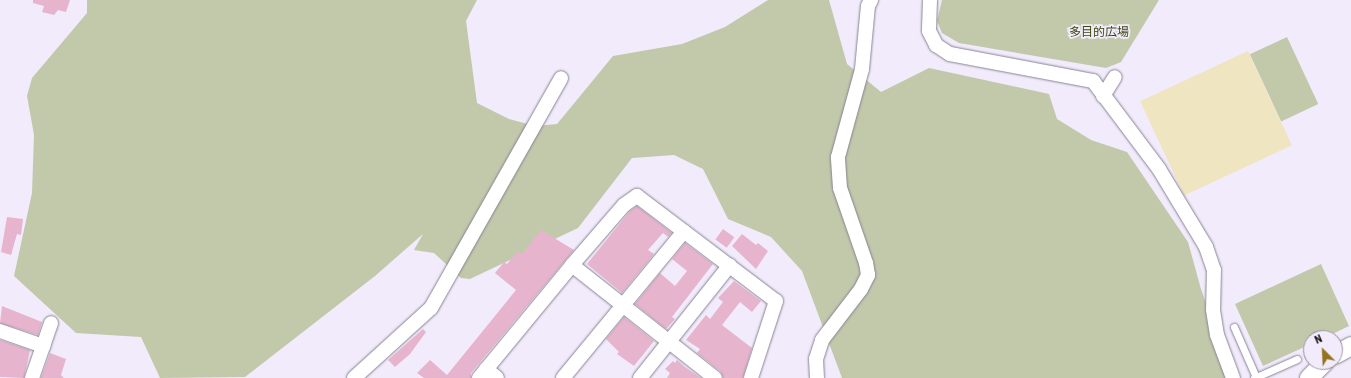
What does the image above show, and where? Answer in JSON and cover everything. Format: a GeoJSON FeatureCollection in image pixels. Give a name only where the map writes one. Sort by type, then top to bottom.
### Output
{"type":"FeatureCollection","features":[{"type":"Feature","properties":{"kind":"street"},"geometry":{"type":"LineString","coordinates":[[817,378],[816,359],[822,340],[861,289],[868,275],[866,263],[840,188],[838,157],[862,68],[868,6],[871,0]]}},
{"type":"Feature","properties":{"kind":"street"},"geometry":{"type":"LineString","coordinates":[[930,0],[929,31],[936,45],[950,54],[1093,82],[1115,77],[1103,96]]}},
{"type":"Feature","properties":{"kind":"street"},"geometry":{"type":"LineString","coordinates":[[354,378],[431,308],[561,78]]}},
{"type":"Feature","properties":{"kind":"street"},"geometry":{"type":"LineString","coordinates":[[1093,82],[1159,169],[1206,247],[1214,270],[1213,310],[1217,335],[1233,378]]}},
{"type":"Feature","properties":{"kind":"street"},"geometry":{"type":"LineString","coordinates":[[488,375],[572,265],[624,205],[637,196],[776,301],[751,378]]}},
{"type":"Feature","properties":{"kind":"street"},"geometry":{"type":"LineString","coordinates":[[563,378],[684,231]]}},
{"type":"Feature","properties":{"kind":"street"},"geometry":{"type":"LineString","coordinates":[[572,265],[716,378]]}},
{"type":"Feature","properties":{"kind":"street"},"geometry":{"type":"LineString","coordinates":[[640,378],[730,265]]}},
{"type":"Feature","properties":{"kind":"street"},"geometry":{"type":"LineString","coordinates":[[32,378],[51,324]]}},
{"type":"Feature","properties":{"kind":"street"},"geometry":{"type":"LineString","coordinates":[[0,331],[43,346]]}},
{"type":"Feature","properties":{"kind":"street"},"geometry":{"type":"LineString","coordinates":[[1309,378],[1317,370]]}},
{"type":"Feature","properties":{"kind":"lane"},"geometry":{"type":"LineString","coordinates":[[1234,326],[1255,378],[1297,359]]}},
{"type":"Feature","properties":{"kind":"green space"},"geometry":{"type":"Polygon","coordinates":[[[87,0],[477,0],[466,21],[477,103],[509,119],[535,126],[557,124],[613,56],[682,44],[725,27],[768,0],[829,0],[847,64],[881,92],[929,68],[1049,94],[1057,119],[1091,140],[1127,152],[1188,242],[1201,289],[1232,378],[842,378],[802,271],[771,237],[728,219],[703,169],[674,155],[632,158],[578,228],[470,279],[461,278],[434,253],[414,250],[423,234],[375,276],[245,377],[160,378],[141,337],[76,333],[14,276],[32,193],[34,135],[27,96],[32,78],[87,13],[87,0]]]}},
{"type":"Feature","properties":{"kind":"green space","name":"多目的広場"},"geometry":{"type":"Polygon","coordinates":[[[942,0],[1159,0],[1121,62],[1106,68],[959,43],[942,33],[937,21],[942,0]]]}},
{"type":"Feature","properties":{"kind":"green space"},"geometry":{"type":"Polygon","coordinates":[[[1287,37],[1318,104],[1281,121],[1250,54],[1287,37]]]}},
{"type":"Feature","properties":{"kind":"green space"},"geometry":{"type":"Polygon","coordinates":[[[1321,264],[1349,326],[1341,330],[1303,330],[1303,348],[1263,366],[1235,304],[1321,264]]]}},
{"type":"Feature","properties":{"kind":"sand"},"geometry":{"type":"Polygon","coordinates":[[[1248,51],[1292,145],[1184,196],[1140,101],[1248,51]]]}},
{"type":"Feature","properties":{"kind":"building"},"geometry":{"type":"Polygon","coordinates":[[[33,0],[70,0],[66,12],[58,10],[54,15],[42,12],[44,6],[33,3],[33,0]]]}},
{"type":"Feature","properties":{"kind":"building"},"geometry":{"type":"Polygon","coordinates":[[[637,206],[672,233],[668,237],[663,233],[648,250],[654,254],[622,293],[587,264],[630,211],[637,206]]]}},
{"type":"Feature","properties":{"kind":"building"},"geometry":{"type":"Polygon","coordinates":[[[7,217],[23,219],[21,235],[17,234],[11,255],[1,252],[7,217]]]}},
{"type":"Feature","properties":{"kind":"building"},"geometry":{"type":"Polygon","coordinates":[[[723,229],[734,237],[727,248],[715,240],[723,229]]]}},
{"type":"Feature","properties":{"kind":"building"},"geometry":{"type":"Polygon","coordinates":[[[541,230],[574,250],[471,373],[471,378],[424,378],[417,373],[430,360],[447,375],[516,290],[495,273],[504,262],[507,264],[518,251],[522,254],[541,230]]]}},
{"type":"Feature","properties":{"kind":"building"},"geometry":{"type":"Polygon","coordinates":[[[742,234],[756,245],[758,243],[768,251],[756,269],[732,246],[742,234]]]}},
{"type":"Feature","properties":{"kind":"building"},"geometry":{"type":"Polygon","coordinates":[[[685,243],[713,264],[672,317],[675,319],[666,329],[635,304],[660,273],[675,286],[687,271],[672,259],[685,243]]]}},
{"type":"Feature","properties":{"kind":"building"},"geometry":{"type":"Polygon","coordinates":[[[734,281],[761,301],[752,312],[740,302],[722,325],[752,348],[743,378],[723,378],[720,371],[697,353],[700,349],[686,340],[706,315],[710,319],[723,302],[718,298],[734,281]]]}},
{"type":"Feature","properties":{"kind":"building"},"geometry":{"type":"Polygon","coordinates":[[[2,306],[42,322],[38,335],[0,323],[2,306]]]}},
{"type":"Feature","properties":{"kind":"building"},"geometry":{"type":"Polygon","coordinates":[[[624,317],[654,341],[634,366],[617,354],[619,352],[606,339],[624,317]]]}},
{"type":"Feature","properties":{"kind":"building"},"geometry":{"type":"Polygon","coordinates":[[[423,329],[426,332],[410,354],[395,367],[388,360],[423,329]]]}},
{"type":"Feature","properties":{"kind":"building"},"geometry":{"type":"Polygon","coordinates":[[[0,340],[30,350],[24,378],[0,377],[0,340]]]}},
{"type":"Feature","properties":{"kind":"building"},"geometry":{"type":"Polygon","coordinates":[[[50,353],[66,359],[61,375],[64,378],[41,378],[50,353]]]}},
{"type":"Feature","properties":{"kind":"building"},"geometry":{"type":"Polygon","coordinates":[[[677,360],[701,378],[667,378],[670,373],[665,369],[673,361],[675,363],[677,360]]]}}]}
